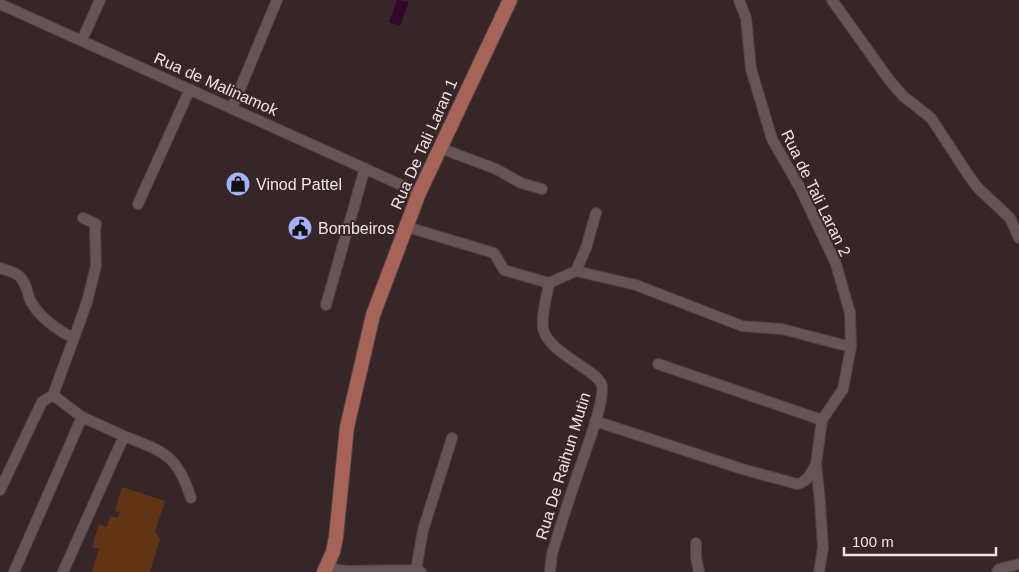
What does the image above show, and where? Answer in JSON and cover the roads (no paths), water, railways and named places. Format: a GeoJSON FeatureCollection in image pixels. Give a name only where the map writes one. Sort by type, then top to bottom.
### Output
{"type":"FeatureCollection","features":[{"type":"Feature","properties":{"kind":"main road","name":"Rua De Tali Laran 1"},"geometry":{"type":"LineString","coordinates":[[325,570],[333,552],[336,537],[350,407],[373,315],[419,193],[510,0]]}},
{"type":"Feature","properties":{"kind":"street"},"geometry":{"type":"LineString","coordinates":[[82,40],[100,0]]}},
{"type":"Feature","properties":{"kind":"street"},"geometry":{"type":"LineString","coordinates":[[232,108],[277,0]]}},
{"type":"Feature","properties":{"kind":"street","name":"Rua de Tali Laran 2"},"geometry":{"type":"LineString","coordinates":[[739,0],[746,18],[751,69],[772,138],[800,188],[836,264],[850,313],[851,347],[843,389],[822,420],[816,464],[823,548],[819,572]]}},
{"type":"Feature","properties":{"kind":"street"},"geometry":{"type":"LineString","coordinates":[[832,0],[890,81],[903,96],[931,118],[978,188],[1010,218],[1019,238]]}},
{"type":"Feature","properties":{"kind":"street","name":"Rua de Malinamok"},"geometry":{"type":"LineString","coordinates":[[0,4],[419,193]]}},
{"type":"Feature","properties":{"kind":"street"},"geometry":{"type":"LineString","coordinates":[[138,204],[190,89]]}},
{"type":"Feature","properties":{"kind":"street"},"geometry":{"type":"LineString","coordinates":[[440,148],[496,169],[521,183],[542,189]]}},
{"type":"Feature","properties":{"kind":"street"},"geometry":{"type":"LineString","coordinates":[[326,305],[365,168]]}},
{"type":"Feature","properties":{"kind":"street"},"geometry":{"type":"LineString","coordinates":[[576,271],[586,248],[596,212]]}},
{"type":"Feature","properties":{"kind":"street"},"geometry":{"type":"LineString","coordinates":[[0,490],[42,402],[53,395],[87,302],[96,266],[96,224],[83,218]]}},
{"type":"Feature","properties":{"kind":"street"},"geometry":{"type":"LineString","coordinates":[[406,227],[494,253],[504,270],[549,283],[576,271],[636,284],[742,326],[782,329],[851,347]]}},
{"type":"Feature","properties":{"kind":"street"},"geometry":{"type":"LineString","coordinates":[[0,268],[18,274],[24,282],[30,300],[37,311],[74,338]]}},
{"type":"Feature","properties":{"kind":"street","name":"Rua De Raihun Mutin"},"geometry":{"type":"LineString","coordinates":[[549,283],[543,324],[545,334],[573,362],[595,375],[601,383],[602,392],[595,421],[555,546],[550,572]]}},
{"type":"Feature","properties":{"kind":"street"},"geometry":{"type":"LineString","coordinates":[[658,364],[822,420]]}},
{"type":"Feature","properties":{"kind":"street"},"geometry":{"type":"LineString","coordinates":[[53,395],[82,417],[166,454],[185,478],[191,498]]}},
{"type":"Feature","properties":{"kind":"street"},"geometry":{"type":"LineString","coordinates":[[14,572],[82,417]]}},
{"type":"Feature","properties":{"kind":"street"},"geometry":{"type":"LineString","coordinates":[[595,421],[742,469],[797,484],[809,477],[816,464]]}},
{"type":"Feature","properties":{"kind":"street"},"geometry":{"type":"LineString","coordinates":[[63,572],[124,436]]}},
{"type":"Feature","properties":{"kind":"street"},"geometry":{"type":"LineString","coordinates":[[325,570],[419,571],[423,530],[452,438]]}},
{"type":"Feature","properties":{"kind":"street"},"geometry":{"type":"LineString","coordinates":[[696,543],[699,572]]}},
{"type":"Feature","properties":{"kind":"street"},"geometry":{"type":"LineString","coordinates":[[997,572],[999,569],[1019,564]]}},
{"type":"Feature","properties":{"kind":"place","name":"Vinod Pattel"},"geometry":{"type":"Point","coordinates":[238,184]}},
{"type":"Feature","properties":{"kind":"place","name":"Bombeiros"},"geometry":{"type":"Point","coordinates":[300,228]}}]}
